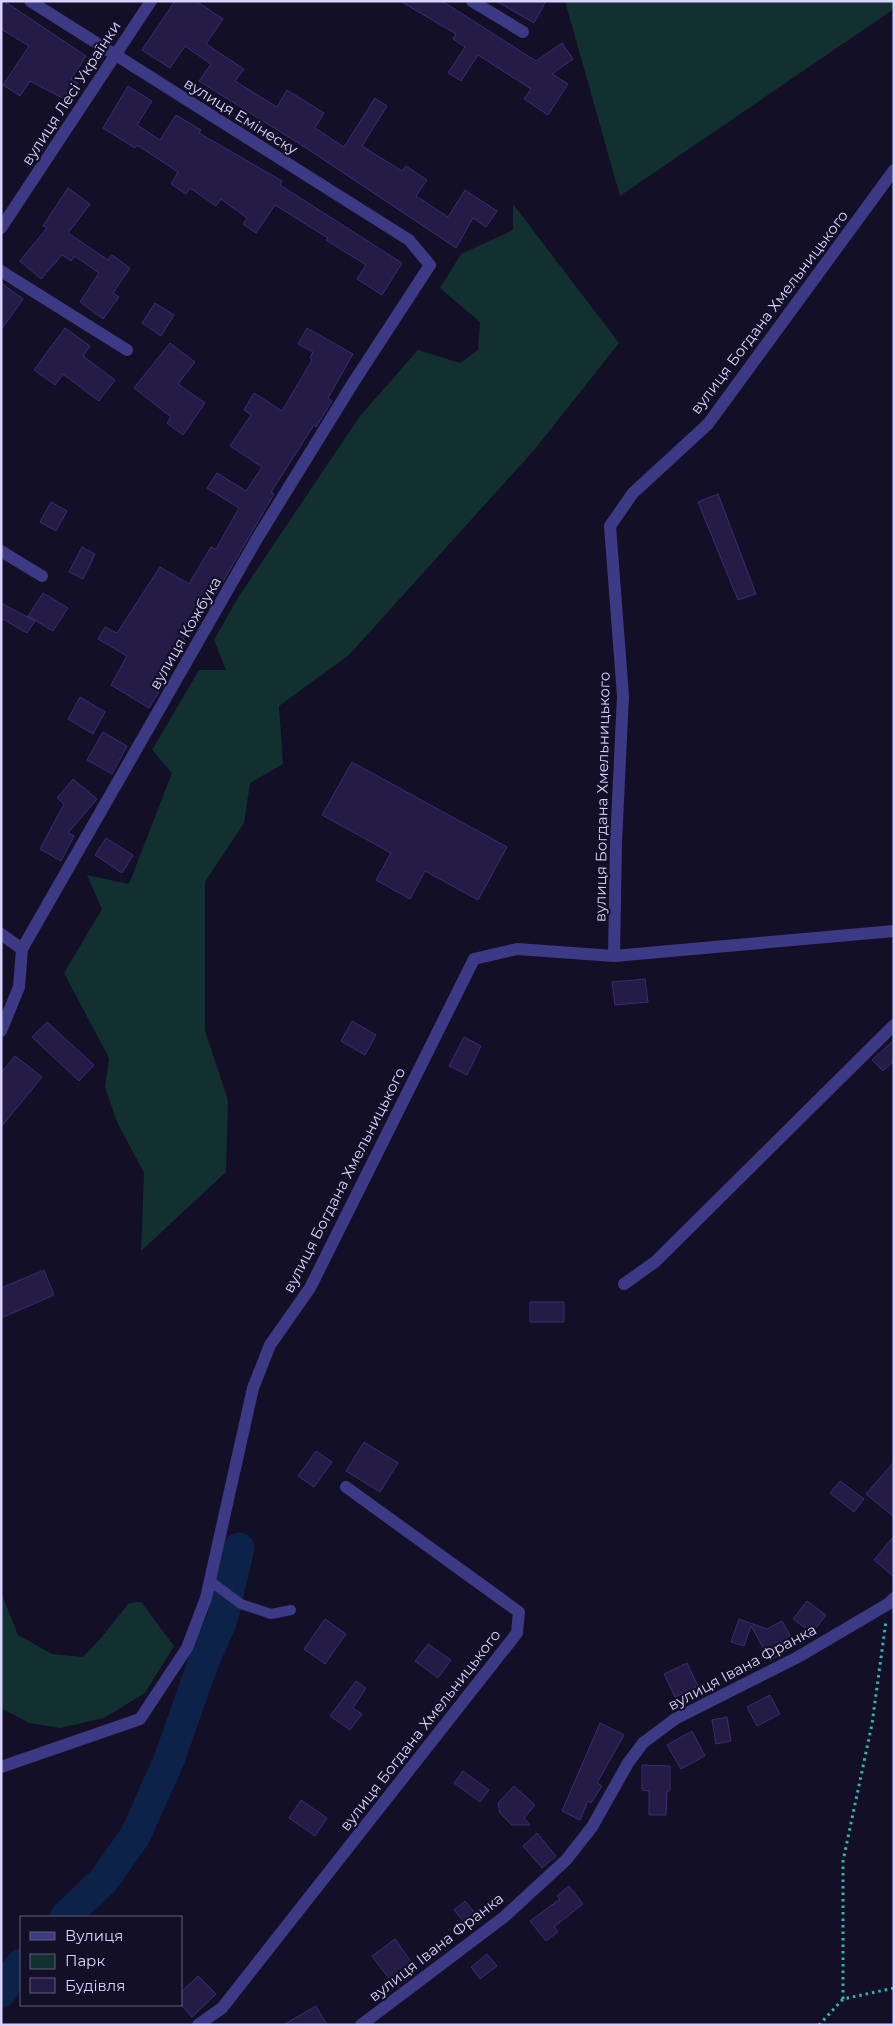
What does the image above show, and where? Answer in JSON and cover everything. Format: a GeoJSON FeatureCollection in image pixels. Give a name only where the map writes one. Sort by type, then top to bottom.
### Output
{"type":"FeatureCollection","features":[{"type":"Feature","properties":{"kind":"street","name":"вулиця Емінеску"},"geometry":{"type":"LineString","coordinates":[[30,1],[409,240],[430,265]]}},
{"type":"Feature","properties":{"kind":"street","name":"вулиця Лесі Українки"},"geometry":{"type":"LineString","coordinates":[[1,228],[151,1]]}},
{"type":"Feature","properties":{"kind":"street"},"geometry":{"type":"LineString","coordinates":[[472,1],[524,32]]}},
{"type":"Feature","properties":{"kind":"street","name":"вулиця Богдана Хмельницького"},"geometry":{"type":"LineString","coordinates":[[614,956],[616,842],[624,696],[610,526],[633,493],[708,424],[894,170]]}},
{"type":"Feature","properties":{"kind":"street","name":"вулиця Кожбука"},"geometry":{"type":"LineString","coordinates":[[1,1031],[19,987],[22,950],[258,537],[353,383],[430,265]]}},
{"type":"Feature","properties":{"kind":"street"},"geometry":{"type":"LineString","coordinates":[[1,271],[127,350]]}},
{"type":"Feature","properties":{"kind":"street"},"geometry":{"type":"LineString","coordinates":[[1,551],[42,576]]}},
{"type":"Feature","properties":{"kind":"street","name":"вулиця Богдана Хмельницького"},"geometry":{"type":"LineString","coordinates":[[1,1767],[140,1719],[187,1648],[206,1598],[214,1585],[253,1388],[270,1344],[310,1288],[474,959],[517,949],[614,956],[894,931]]}},
{"type":"Feature","properties":{"kind":"street"},"geometry":{"type":"LineString","coordinates":[[1,934],[22,950]]}},
{"type":"Feature","properties":{"kind":"street"},"geometry":{"type":"LineString","coordinates":[[624,1284],[655,1262],[894,1025]]}},
{"type":"Feature","properties":{"kind":"street","name":"вулиця Богдана Хмельницького"},"geometry":{"type":"LineString","coordinates":[[198,2025],[222,2008],[517,1633],[519,1612],[346,1487]]}},
{"type":"Feature","properties":{"kind":"street","name":"вулиця Івана Франка"},"geometry":{"type":"LineString","coordinates":[[361,2025],[504,1917],[566,1860],[592,1827],[628,1763],[644,1744],[676,1719],[798,1657],[891,1601]]}},
{"type":"Feature","properties":{"kind":"lane"},"geometry":{"type":"LineString","coordinates":[[214,1585],[241,1604],[271,1614],[291,1610]]}},
{"type":"Feature","properties":{"kind":"path"},"geometry":{"type":"LineString","coordinates":[[843,1999],[843,1861],[872,1724],[891,1601]]}},
{"type":"Feature","properties":{"kind":"path"},"geometry":{"type":"LineString","coordinates":[[819,2025],[843,1999],[894,1988]]}},
{"type":"Feature","properties":{"kind":"green space"},"geometry":{"type":"Polygon","coordinates":[[[565,1],[894,1],[894,9],[620,196],[565,1]]]}},
{"type":"Feature","properties":{"kind":"green space"},"geometry":{"type":"Polygon","coordinates":[[[513,204],[619,343],[535,449],[349,655],[279,706],[283,764],[250,783],[244,823],[205,882],[205,1031],[228,1100],[226,1172],[141,1251],[144,1173],[117,1122],[105,1087],[109,1058],[64,973],[102,909],[87,875],[129,884],[172,773],[152,750],[199,670],[226,670],[214,640],[239,596],[360,416],[418,350],[460,363],[478,350],[480,322],[440,288],[461,254],[513,230],[513,204]]]}},
{"type":"Feature","properties":{"kind":"green space"},"geometry":{"type":"Polygon","coordinates":[[[1,1592],[18,1635],[52,1654],[83,1657],[129,1603],[141,1602],[174,1646],[145,1693],[104,1718],[60,1728],[29,1723],[1,1708],[1,1592]]]}},
{"type":"Feature","properties":{"kind":"building"},"geometry":{"type":"Polygon","coordinates":[[[1,1],[4,1],[86,56],[71,79],[78,83],[68,101],[30,81],[20,96],[3,85],[29,46],[1,29],[1,1]]]}},
{"type":"Feature","properties":{"kind":"building"},"geometry":{"type":"Polygon","coordinates":[[[175,1],[196,1],[223,19],[206,44],[244,69],[235,81],[277,107],[287,90],[324,113],[315,128],[344,147],[375,98],[387,106],[362,146],[402,171],[406,166],[427,180],[416,196],[448,217],[465,190],[497,211],[486,227],[473,218],[456,248],[303,146],[199,81],[211,64],[185,46],[170,68],[142,50],[175,1]]]}},
{"type":"Feature","properties":{"kind":"building"},"geometry":{"type":"Polygon","coordinates":[[[400,1],[442,1],[536,61],[562,43],[573,59],[552,74],[568,84],[548,115],[524,99],[531,89],[478,55],[461,81],[448,73],[465,47],[453,39],[456,34],[400,1]]]}},
{"type":"Feature","properties":{"kind":"building"},"geometry":{"type":"Polygon","coordinates":[[[496,1],[546,1],[534,23],[496,1]]]}},
{"type":"Feature","properties":{"kind":"building"},"geometry":{"type":"Polygon","coordinates":[[[128,86],[152,101],[137,125],[160,140],[176,115],[201,130],[199,133],[282,181],[280,185],[402,263],[382,295],[357,279],[366,265],[326,240],[328,238],[275,205],[256,233],[243,224],[247,218],[221,199],[216,206],[190,188],[186,194],[171,184],[178,172],[137,145],[135,148],[103,128],[128,86]]]}},
{"type":"Feature","properties":{"kind":"building"},"geometry":{"type":"Polygon","coordinates":[[[68,188],[90,204],[68,233],[108,260],[112,255],[130,268],[113,293],[119,297],[103,319],[80,302],[99,273],[75,256],[71,261],[62,255],[41,279],[20,261],[47,228],[43,226],[68,188]]]}},
{"type":"Feature","properties":{"kind":"building"},"geometry":{"type":"Polygon","coordinates":[[[1,283],[23,299],[1,330],[1,283]]]}},
{"type":"Feature","properties":{"kind":"building"},"geometry":{"type":"Polygon","coordinates":[[[155,303],[174,315],[161,336],[142,323],[155,303]]]}},
{"type":"Feature","properties":{"kind":"building"},"geometry":{"type":"Polygon","coordinates":[[[65,328],[90,346],[83,356],[115,380],[99,401],[63,374],[55,385],[34,370],[65,328]]]}},
{"type":"Feature","properties":{"kind":"building"},"geometry":{"type":"Polygon","coordinates":[[[307,328],[353,354],[328,398],[332,401],[316,427],[314,425],[271,492],[274,494],[217,592],[183,639],[186,641],[160,684],[163,685],[149,708],[111,685],[127,656],[98,639],[105,627],[117,633],[160,567],[189,584],[211,547],[216,549],[239,508],[207,488],[217,473],[246,491],[262,467],[230,446],[251,415],[244,410],[254,393],[282,411],[312,360],[310,358],[313,352],[298,344],[307,328]]]}},
{"type":"Feature","properties":{"kind":"building"},"geometry":{"type":"Polygon","coordinates":[[[170,343],[195,362],[178,384],[205,403],[183,435],[167,423],[171,417],[134,388],[170,343]]]}},
{"type":"Feature","properties":{"kind":"building"},"geometry":{"type":"Polygon","coordinates":[[[718,494],[756,594],[738,600],[698,502],[718,494]]]}},
{"type":"Feature","properties":{"kind":"building"},"geometry":{"type":"Polygon","coordinates":[[[51,502],[67,511],[56,531],[40,522],[51,502]]]}},
{"type":"Feature","properties":{"kind":"building"},"geometry":{"type":"Polygon","coordinates":[[[82,547],[95,554],[83,579],[69,572],[82,547]]]}},
{"type":"Feature","properties":{"kind":"building"},"geometry":{"type":"Polygon","coordinates":[[[43,593],[68,608],[53,631],[28,616],[43,593]]]}},
{"type":"Feature","properties":{"kind":"building"},"geometry":{"type":"Polygon","coordinates":[[[1,603],[35,621],[27,633],[1,618],[1,603]]]}},
{"type":"Feature","properties":{"kind":"building"},"geometry":{"type":"Polygon","coordinates":[[[80,697],[105,712],[93,734],[68,719],[80,697]]]}},
{"type":"Feature","properties":{"kind":"building"},"geometry":{"type":"Polygon","coordinates":[[[103,732],[127,746],[112,774],[87,760],[103,732]]]}},
{"type":"Feature","properties":{"kind":"building"},"geometry":{"type":"Polygon","coordinates":[[[352,762],[507,847],[478,900],[425,871],[410,899],[376,880],[391,853],[322,815],[352,762]]]}},
{"type":"Feature","properties":{"kind":"building"},"geometry":{"type":"Polygon","coordinates":[[[73,779],[97,799],[68,833],[74,836],[61,861],[40,849],[64,804],[57,798],[73,779]]]}},
{"type":"Feature","properties":{"kind":"building"},"geometry":{"type":"Polygon","coordinates":[[[106,838],[133,855],[122,873],[95,855],[106,838]]]}},
{"type":"Feature","properties":{"kind":"building"},"geometry":{"type":"Polygon","coordinates":[[[645,979],[648,1002],[615,1005],[612,982],[645,979]]]}},
{"type":"Feature","properties":{"kind":"building"},"geometry":{"type":"Polygon","coordinates":[[[352,1021],[376,1035],[365,1055],[341,1041],[352,1021]]]}},
{"type":"Feature","properties":{"kind":"building"},"geometry":{"type":"Polygon","coordinates":[[[47,1022],[94,1065],[79,1081],[32,1037],[47,1022]]]}},
{"type":"Feature","properties":{"kind":"building"},"geometry":{"type":"Polygon","coordinates":[[[464,1037],[481,1046],[467,1075],[449,1066],[464,1037]]]}},
{"type":"Feature","properties":{"kind":"building"},"geometry":{"type":"Polygon","coordinates":[[[894,1040],[894,1061],[883,1071],[872,1060],[894,1040]]]}},
{"type":"Feature","properties":{"kind":"building"},"geometry":{"type":"Polygon","coordinates":[[[15,1056],[42,1077],[1,1127],[1,1073],[15,1056]]]}},
{"type":"Feature","properties":{"kind":"building"},"geometry":{"type":"Polygon","coordinates":[[[44,1270],[54,1295],[1,1318],[1,1288],[44,1270]]]}},
{"type":"Feature","properties":{"kind":"building"},"geometry":{"type":"Polygon","coordinates":[[[530,1302],[564,1302],[564,1322],[530,1322],[530,1302]]]}},
{"type":"Feature","properties":{"kind":"building"},"geometry":{"type":"Polygon","coordinates":[[[364,1442],[398,1463],[380,1492],[346,1471],[364,1442]]]}},
{"type":"Feature","properties":{"kind":"building"},"geometry":{"type":"Polygon","coordinates":[[[316,1451],[332,1462],[314,1487],[298,1476],[316,1451]]]}},
{"type":"Feature","properties":{"kind":"building"},"geometry":{"type":"Polygon","coordinates":[[[894,1462],[894,1517],[866,1494],[894,1462]]]}},
{"type":"Feature","properties":{"kind":"building"},"geometry":{"type":"Polygon","coordinates":[[[840,1481],[864,1499],[854,1512],[830,1493],[840,1481]]]}},
{"type":"Feature","properties":{"kind":"building"},"geometry":{"type":"Polygon","coordinates":[[[894,1536],[894,1577],[874,1560],[894,1536]]]}},
{"type":"Feature","properties":{"kind":"building"},"geometry":{"type":"Polygon","coordinates":[[[807,1601],[826,1615],[812,1633],[793,1619],[807,1601]]]}},
{"type":"Feature","properties":{"kind":"building"},"geometry":{"type":"Polygon","coordinates":[[[325,1619],[346,1634],[325,1664],[304,1649],[325,1619]]]}},
{"type":"Feature","properties":{"kind":"building"},"geometry":{"type":"Polygon","coordinates":[[[739,1619],[767,1629],[782,1621],[796,1646],[770,1660],[751,1626],[744,1646],[731,1642],[739,1619]]]}},
{"type":"Feature","properties":{"kind":"building"},"geometry":{"type":"Polygon","coordinates":[[[428,1644],[451,1660],[438,1678],[415,1661],[428,1644]]]}},
{"type":"Feature","properties":{"kind":"building"},"geometry":{"type":"Polygon","coordinates":[[[687,1663],[698,1686],[675,1697],[664,1674],[687,1663]]]}},
{"type":"Feature","properties":{"kind":"building"},"geometry":{"type":"Polygon","coordinates":[[[356,1681],[366,1688],[353,1708],[362,1714],[350,1730],[330,1716],[356,1681]]]}},
{"type":"Feature","properties":{"kind":"building"},"geometry":{"type":"Polygon","coordinates":[[[770,1695],[780,1714],[757,1726],[747,1707],[770,1695]]]}},
{"type":"Feature","properties":{"kind":"building"},"geometry":{"type":"Polygon","coordinates":[[[727,1717],[731,1741],[716,1744],[712,1720],[727,1717]]]}},
{"type":"Feature","properties":{"kind":"building"},"geometry":{"type":"Polygon","coordinates":[[[600,1723],[624,1735],[597,1783],[602,1786],[591,1803],[588,1801],[580,1820],[562,1811],[600,1723]]]}},
{"type":"Feature","properties":{"kind":"building"},"geometry":{"type":"Polygon","coordinates":[[[692,1731],[705,1756],[681,1769],[667,1745],[692,1731]]]}},
{"type":"Feature","properties":{"kind":"building"},"geometry":{"type":"Polygon","coordinates":[[[642,1765],[670,1766],[670,1791],[667,1791],[666,1815],[649,1815],[649,1791],[642,1790],[642,1765]]]}},
{"type":"Feature","properties":{"kind":"building"},"geometry":{"type":"Polygon","coordinates":[[[463,1771],[489,1790],[480,1802],[454,1783],[463,1771]]]}},
{"type":"Feature","properties":{"kind":"building"},"geometry":{"type":"Polygon","coordinates":[[[514,1786],[535,1805],[524,1818],[530,1825],[512,1825],[500,1813],[498,1803],[514,1786]]]}},
{"type":"Feature","properties":{"kind":"building"},"geometry":{"type":"Polygon","coordinates":[[[301,1800],[327,1818],[315,1836],[289,1818],[301,1800]]]}},
{"type":"Feature","properties":{"kind":"building"},"geometry":{"type":"Polygon","coordinates":[[[537,1833],[556,1856],[542,1868],[523,1846],[537,1833]]]}},
{"type":"Feature","properties":{"kind":"building"},"geometry":{"type":"Polygon","coordinates":[[[569,1886],[583,1904],[554,1927],[558,1932],[546,1941],[530,1921],[560,1899],[557,1896],[569,1886]]]}},
{"type":"Feature","properties":{"kind":"building"},"geometry":{"type":"Polygon","coordinates":[[[465,1901],[480,1919],[469,1928],[454,1910],[465,1901]]]}},
{"type":"Feature","properties":{"kind":"building"},"geometry":{"type":"Polygon","coordinates":[[[395,1939],[415,1967],[393,1984],[372,1956],[395,1939]]]}},
{"type":"Feature","properties":{"kind":"building"},"geometry":{"type":"Polygon","coordinates":[[[487,1954],[497,1966],[480,1979],[471,1967],[487,1954]]]}},
{"type":"Feature","properties":{"kind":"building"},"geometry":{"type":"Polygon","coordinates":[[[198,1976],[216,1994],[192,2017],[182,2006],[182,1991],[198,1976]]]}},
{"type":"Feature","properties":{"kind":"building"},"geometry":{"type":"Polygon","coordinates":[[[316,2006],[327,2025],[283,2025],[316,2006]]]}},
{"type":"Feature","properties":{"kind":"waterway"},"geometry":{"type":"LineString","coordinates":[[66,1916],[104,1880],[135,1836],[169,1760],[203,1663],[222,1620],[239,1548]]}},
{"type":"Feature","properties":{"kind":"waterway"},"geometry":{"type":"LineString","coordinates":[[1,1992],[20,1965]]}}]}
